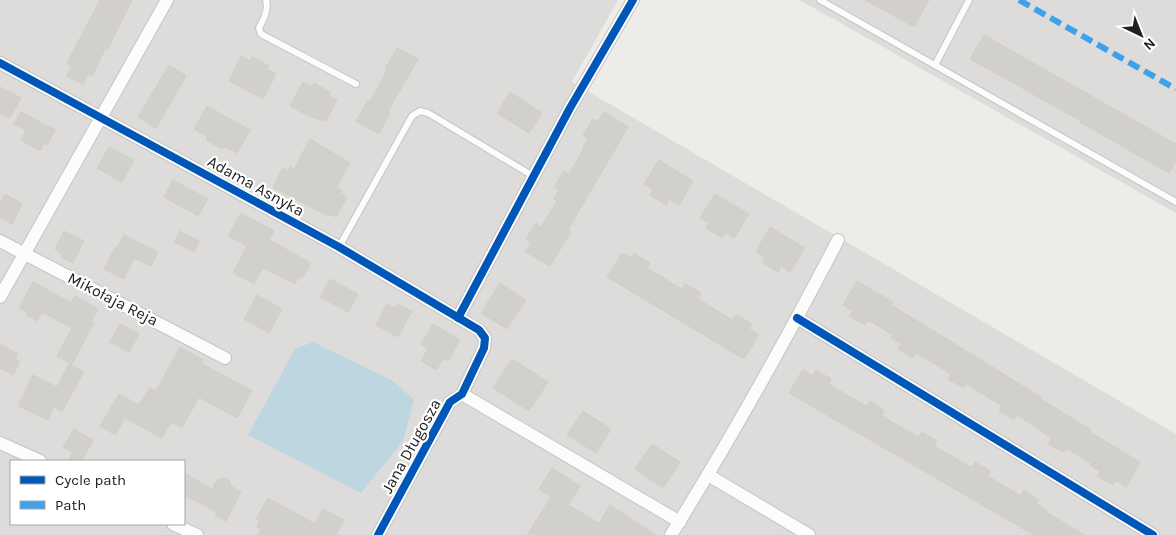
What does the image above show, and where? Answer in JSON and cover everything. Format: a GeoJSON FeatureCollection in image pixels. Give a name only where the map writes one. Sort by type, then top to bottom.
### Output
{"type":"FeatureCollection","features":[{"type":"Feature","properties":{"kind":"street"},"geometry":{"type":"LineString","coordinates":[[0,297],[167,0]]}},
{"type":"Feature","properties":{"kind":"street"},"geometry":{"type":"LineString","coordinates":[[458,318],[533,176],[633,0]]}},
{"type":"Feature","properties":{"kind":"street","name":"Adama Asnyka"},"geometry":{"type":"LineString","coordinates":[[0,63],[339,247],[479,330],[485,338],[484,348]]}},
{"type":"Feature","properties":{"kind":"street"},"geometry":{"type":"LineString","coordinates":[[671,535],[719,458],[838,240]]}},
{"type":"Feature","properties":{"kind":"street","name":"Mikołaja Reja"},"geometry":{"type":"LineString","coordinates":[[0,241],[225,358]]}},
{"type":"Feature","properties":{"kind":"street"},"geometry":{"type":"LineString","coordinates":[[797,318],[1153,535]]}},
{"type":"Feature","properties":{"kind":"street","name":"Jana Długosza"},"geometry":{"type":"LineString","coordinates":[[378,535],[450,402],[462,394],[484,348]]}},
{"type":"Feature","properties":{"kind":"street","name":"Jana Długosza"},"geometry":{"type":"LineString","coordinates":[[462,394],[680,522]]}},
{"type":"Feature","properties":{"kind":"street"},"geometry":{"type":"LineString","coordinates":[[0,442],[38,460]]}},
{"type":"Feature","properties":{"kind":"street"},"geometry":{"type":"LineString","coordinates":[[708,474],[809,535]]}},
{"type":"Feature","properties":{"kind":"street"},"geometry":{"type":"LineString","coordinates":[[175,525],[197,535]]}},
{"type":"Feature","properties":{"kind":"lane"},"geometry":{"type":"LineString","coordinates":[[266,0],[268,4],[265,16],[259,28],[261,34],[356,84]]}},
{"type":"Feature","properties":{"kind":"lane"},"geometry":{"type":"LineString","coordinates":[[820,0],[1176,202]]}},
{"type":"Feature","properties":{"kind":"lane"},"geometry":{"type":"LineString","coordinates":[[935,65],[970,0]]}},
{"type":"Feature","properties":{"kind":"lane"},"geometry":{"type":"LineString","coordinates":[[339,247],[412,116],[420,111],[428,112],[533,176]]}},
{"type":"Feature","properties":{"kind":"shaded area"},"geometry":{"type":"Polygon","coordinates":[[[0,0],[618,0],[572,82],[1176,434],[1176,535],[0,535],[0,0]]]}},
{"type":"Feature","properties":{"kind":"shaded area"},"geometry":{"type":"Polygon","coordinates":[[[799,0],[1176,0],[1176,213],[830,17],[799,0]]]}},
{"type":"Feature","properties":{"kind":"water"},"geometry":{"type":"Polygon","coordinates":[[[313,342],[393,381],[414,400],[403,441],[361,493],[248,435],[295,349],[313,342]]]}},
{"type":"Feature","properties":{"kind":"building"},"geometry":{"type":"Polygon","coordinates":[[[100,0],[132,0],[108,49],[106,47],[92,76],[88,74],[83,84],[66,76],[72,66],[67,63],[100,0]]]}},
{"type":"Feature","properties":{"kind":"building"},"geometry":{"type":"Polygon","coordinates":[[[865,0],[929,0],[914,27],[865,0]]]}},
{"type":"Feature","properties":{"kind":"building"},"geometry":{"type":"Polygon","coordinates":[[[984,35],[1176,144],[1176,161],[1169,173],[970,59],[984,35]]]}},
{"type":"Feature","properties":{"kind":"building"},"geometry":{"type":"Polygon","coordinates":[[[397,48],[418,59],[388,111],[390,112],[379,134],[356,121],[383,79],[387,69],[385,69],[397,48]]]}},
{"type":"Feature","properties":{"kind":"building"},"geometry":{"type":"Polygon","coordinates":[[[241,56],[250,61],[252,57],[260,61],[269,66],[267,69],[276,74],[263,99],[229,81],[241,56]]]}},
{"type":"Feature","properties":{"kind":"building"},"geometry":{"type":"Polygon","coordinates":[[[169,65],[186,76],[156,128],[138,117],[169,65]]]}},
{"type":"Feature","properties":{"kind":"building"},"geometry":{"type":"Polygon","coordinates":[[[303,82],[312,87],[314,83],[330,92],[328,95],[337,100],[326,121],[310,117],[290,106],[303,82]]]}},
{"type":"Feature","properties":{"kind":"building"},"geometry":{"type":"Polygon","coordinates":[[[0,87],[21,98],[10,118],[0,113],[0,87]]]}},
{"type":"Feature","properties":{"kind":"building"},"geometry":{"type":"Polygon","coordinates":[[[510,92],[542,113],[529,133],[497,113],[510,92]]]}},
{"type":"Feature","properties":{"kind":"building"},"geometry":{"type":"Polygon","coordinates":[[[207,106],[250,130],[237,153],[224,146],[222,149],[206,140],[208,137],[194,129],[207,106]]]}},
{"type":"Feature","properties":{"kind":"building"},"geometry":{"type":"Polygon","coordinates":[[[21,112],[55,130],[47,145],[44,143],[40,151],[21,140],[26,130],[14,124],[21,112]]]}},
{"type":"Feature","properties":{"kind":"building"},"geometry":{"type":"Polygon","coordinates":[[[604,112],[628,127],[568,230],[571,232],[550,266],[526,252],[531,242],[526,239],[536,223],[541,227],[557,201],[554,199],[559,190],[554,187],[564,171],[569,174],[584,148],[588,138],[583,135],[593,119],[598,122],[604,112]]]}},
{"type":"Feature","properties":{"kind":"building"},"geometry":{"type":"Polygon","coordinates":[[[310,139],[350,163],[336,187],[347,197],[336,217],[330,214],[328,216],[273,187],[283,168],[288,171],[290,167],[294,169],[310,139]]]}},
{"type":"Feature","properties":{"kind":"building"},"geometry":{"type":"Polygon","coordinates":[[[109,147],[134,160],[122,182],[97,168],[109,147]]]}},
{"type":"Feature","properties":{"kind":"building"},"geometry":{"type":"Polygon","coordinates":[[[659,160],[693,181],[679,205],[669,199],[666,205],[650,195],[653,190],[644,184],[659,160]]]}},
{"type":"Feature","properties":{"kind":"building"},"geometry":{"type":"Polygon","coordinates":[[[173,180],[208,199],[198,216],[164,197],[173,180]]]}},
{"type":"Feature","properties":{"kind":"building"},"geometry":{"type":"Polygon","coordinates":[[[5,194],[22,204],[12,224],[0,218],[0,203],[5,194]]]}},
{"type":"Feature","properties":{"kind":"building"},"geometry":{"type":"Polygon","coordinates":[[[715,194],[749,214],[734,238],[725,233],[722,238],[706,228],[709,223],[700,218],[715,194]]]}},
{"type":"Feature","properties":{"kind":"building"},"geometry":{"type":"Polygon","coordinates":[[[241,213],[274,231],[269,240],[311,263],[302,278],[299,276],[295,284],[263,268],[254,284],[233,273],[247,246],[228,236],[241,213]]]}},
{"type":"Feature","properties":{"kind":"building"},"geometry":{"type":"Polygon","coordinates":[[[770,227],[805,248],[790,272],[781,266],[778,272],[762,262],[765,257],[756,251],[770,227]]]}},
{"type":"Feature","properties":{"kind":"building"},"geometry":{"type":"Polygon","coordinates":[[[64,231],[84,241],[73,263],[61,257],[62,254],[55,249],[64,231]]]}},
{"type":"Feature","properties":{"kind":"building"},"geometry":{"type":"Polygon","coordinates":[[[180,231],[199,241],[194,252],[174,242],[180,231]]]}},
{"type":"Feature","properties":{"kind":"building"},"geometry":{"type":"Polygon","coordinates":[[[124,235],[158,252],[151,266],[134,258],[124,279],[104,269],[115,247],[117,248],[124,235]]]}},
{"type":"Feature","properties":{"kind":"building"},"geometry":{"type":"Polygon","coordinates":[[[622,253],[631,258],[634,253],[650,263],[647,268],[682,289],[685,284],[701,293],[698,299],[724,315],[733,320],[736,315],[752,324],[749,329],[759,335],[744,359],[607,277],[622,253]]]}},
{"type":"Feature","properties":{"kind":"building"},"geometry":{"type":"Polygon","coordinates":[[[330,279],[358,294],[348,312],[320,297],[330,279]]]}},
{"type":"Feature","properties":{"kind":"building"},"geometry":{"type":"Polygon","coordinates":[[[857,281],[893,302],[891,305],[1042,398],[1091,430],[1090,432],[1140,462],[1126,487],[1115,480],[1113,485],[1097,476],[1100,471],[1090,465],[1091,463],[1066,448],[1064,452],[1048,444],[1052,438],[1017,415],[1014,420],[999,411],[1002,406],[966,384],[964,388],[948,379],[951,374],[916,353],[913,358],[898,349],[901,344],[891,338],[893,335],[868,320],[865,325],[849,316],[853,311],[843,305],[857,281]]]}},
{"type":"Feature","properties":{"kind":"building"},"geometry":{"type":"Polygon","coordinates":[[[33,282],[71,303],[75,296],[98,309],[91,322],[94,323],[72,364],[57,356],[72,328],[42,312],[37,321],[26,315],[27,312],[19,308],[33,282]]]}},
{"type":"Feature","properties":{"kind":"building"},"geometry":{"type":"Polygon","coordinates":[[[500,283],[526,300],[507,329],[481,313],[500,283]]]}},
{"type":"Feature","properties":{"kind":"building"},"geometry":{"type":"Polygon","coordinates":[[[257,295],[282,309],[269,333],[244,319],[257,295]]]}},
{"type":"Feature","properties":{"kind":"building"},"geometry":{"type":"Polygon","coordinates":[[[387,304],[395,308],[398,304],[412,311],[398,337],[376,325],[387,304]]]}},
{"type":"Feature","properties":{"kind":"building"},"geometry":{"type":"Polygon","coordinates":[[[120,324],[139,334],[129,352],[110,342],[120,324]]]}},
{"type":"Feature","properties":{"kind":"building"},"geometry":{"type":"Polygon","coordinates":[[[433,324],[460,340],[448,361],[444,358],[436,370],[421,361],[428,349],[421,344],[433,324]]]}},
{"type":"Feature","properties":{"kind":"building"},"geometry":{"type":"Polygon","coordinates":[[[0,344],[18,354],[15,359],[20,362],[13,375],[0,368],[0,344]]]}},
{"type":"Feature","properties":{"kind":"building"},"geometry":{"type":"Polygon","coordinates":[[[180,347],[203,360],[201,363],[252,391],[237,418],[199,397],[182,428],[171,422],[162,438],[125,418],[115,435],[100,426],[119,394],[139,405],[150,388],[156,391],[180,347]]]}},
{"type":"Feature","properties":{"kind":"building"},"geometry":{"type":"Polygon","coordinates":[[[512,359],[548,382],[529,411],[493,388],[512,359]]]}},
{"type":"Feature","properties":{"kind":"building"},"geometry":{"type":"Polygon","coordinates":[[[69,364],[84,372],[62,411],[54,407],[48,420],[18,406],[33,375],[57,387],[69,364]]]}},
{"type":"Feature","properties":{"kind":"building"},"geometry":{"type":"Polygon","coordinates":[[[803,369],[813,376],[816,370],[831,379],[829,384],[866,406],[870,401],[884,411],[882,415],[892,422],[918,437],[922,432],[937,441],[934,446],[962,462],[972,467],[975,462],[990,471],[988,476],[1021,496],[1024,490],[1039,500],[1036,504],[1047,510],[1046,512],[1084,535],[1034,535],[789,393],[803,369]]]}},
{"type":"Feature","properties":{"kind":"building"},"geometry":{"type":"Polygon","coordinates":[[[583,411],[611,429],[596,453],[567,435],[583,411]]]}},
{"type":"Feature","properties":{"kind":"building"},"geometry":{"type":"Polygon","coordinates":[[[74,429],[93,440],[83,460],[69,460],[73,452],[63,447],[74,429]]]}},
{"type":"Feature","properties":{"kind":"building"},"geometry":{"type":"Polygon","coordinates":[[[652,444],[680,462],[663,488],[635,469],[652,444]]]}},
{"type":"Feature","properties":{"kind":"building"},"geometry":{"type":"Polygon","coordinates":[[[552,468],[580,486],[568,505],[599,523],[610,505],[656,535],[527,535],[551,497],[539,489],[552,468]]]}},
{"type":"Feature","properties":{"kind":"building"},"geometry":{"type":"Polygon","coordinates":[[[185,474],[212,489],[218,479],[223,478],[230,481],[231,486],[241,492],[226,521],[215,515],[217,512],[185,496],[185,474]]]}},
{"type":"Feature","properties":{"kind":"building"},"geometry":{"type":"Polygon","coordinates":[[[268,498],[315,524],[323,509],[344,520],[336,535],[258,535],[261,529],[257,527],[260,521],[256,519],[268,498]]]}},
{"type":"Feature","properties":{"kind":"marked path"},"geometry":{"type":"LineString","coordinates":[[1019,0],[1176,89]]}},
{"type":"Feature","properties":{"kind":"cycle path"},"geometry":{"type":"LineString","coordinates":[[458,318],[570,108],[633,0]]}},
{"type":"Feature","properties":{"kind":"cycle path"},"geometry":{"type":"LineString","coordinates":[[0,63],[339,247],[479,330],[485,338],[484,348],[462,394],[450,402],[378,535]]}},
{"type":"Feature","properties":{"kind":"cycle path"},"geometry":{"type":"LineString","coordinates":[[797,318],[1153,535]]}}]}
